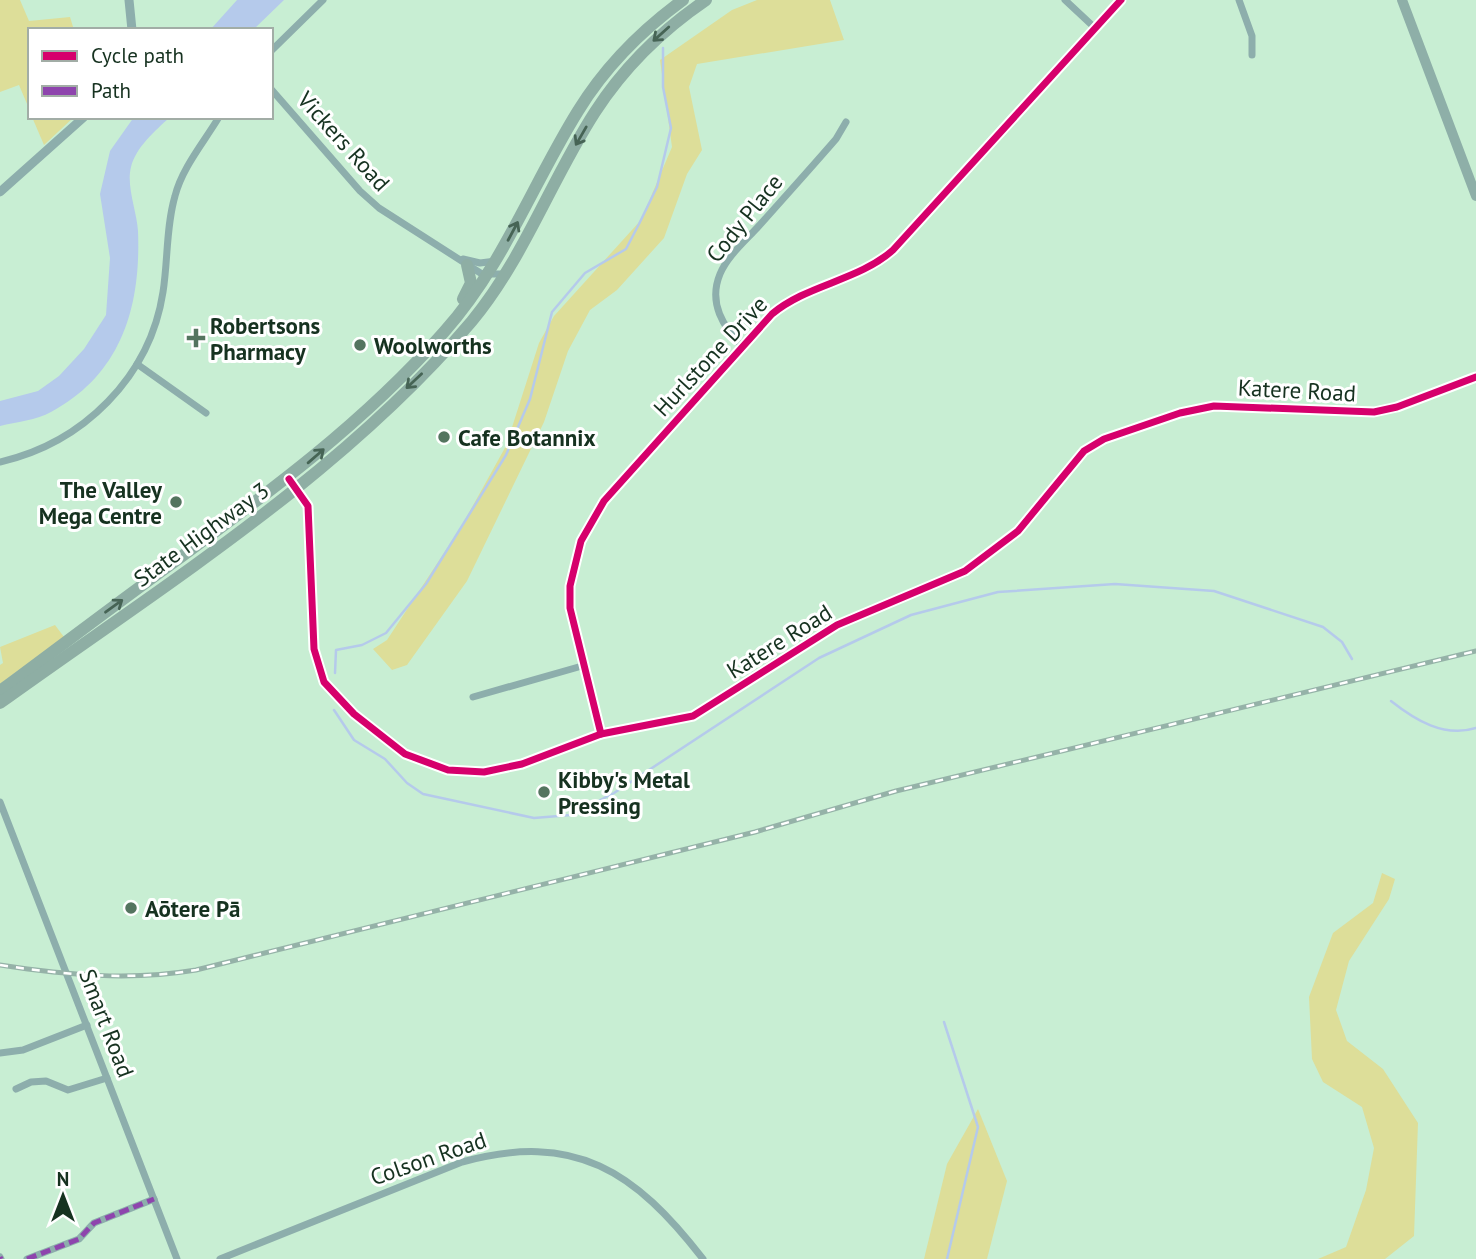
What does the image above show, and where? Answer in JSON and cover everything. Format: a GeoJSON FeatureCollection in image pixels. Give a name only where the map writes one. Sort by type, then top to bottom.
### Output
{"type":"FeatureCollection","features":[{"type":"Feature","properties":{"kind":"highway","name":"State Highway 3"},"geometry":{"type":"LineString","coordinates":[[293,484],[434,343],[489,275],[549,162],[591,93],[638,38],[683,0]]}},
{"type":"Feature","properties":{"kind":"highway","name":"State Highway 3"},"geometry":{"type":"LineString","coordinates":[[0,691],[293,484],[446,350],[506,274],[567,160],[612,88],[659,36],[706,0]]}},
{"type":"Feature","properties":{"kind":"highway"},"geometry":{"type":"LineString","coordinates":[[434,343],[470,289],[471,278],[465,262]]}},
{"type":"Feature","properties":{"kind":"highway","name":"State Highway 3"},"geometry":{"type":"LineString","coordinates":[[0,702],[159,581]]}},
{"type":"Feature","properties":{"kind":"main road"},"geometry":{"type":"LineString","coordinates":[[1402,0],[1476,196]]}},
{"type":"Feature","properties":{"kind":"street"},"geometry":{"type":"LineString","coordinates":[[129,0],[132,28]]}},
{"type":"Feature","properties":{"kind":"street"},"geometry":{"type":"LineString","coordinates":[[273,49],[323,0]]}},
{"type":"Feature","properties":{"kind":"street"},"geometry":{"type":"LineString","coordinates":[[1065,0],[1095,27]]}},
{"type":"Feature","properties":{"kind":"street","name":"Hurlstone Drive"},"geometry":{"type":"LineString","coordinates":[[601,734],[573,629],[570,586],[574,563],[590,521],[619,484],[784,304],[874,266],[893,250],[1121,0]]}},
{"type":"Feature","properties":{"kind":"street"},"geometry":{"type":"LineString","coordinates":[[1240,0],[1252,36],[1252,55]]}},
{"type":"Feature","properties":{"kind":"street","name":"Vickers Road"},"geometry":{"type":"LineString","coordinates":[[273,91],[368,198],[389,216],[489,275],[506,274]]}},
{"type":"Feature","properties":{"kind":"street"},"geometry":{"type":"LineString","coordinates":[[0,192],[82,119]]}},
{"type":"Feature","properties":{"kind":"street"},"geometry":{"type":"LineString","coordinates":[[0,462],[44,448],[88,421],[127,381],[149,342],[160,307],[175,193],[218,119]]}},
{"type":"Feature","properties":{"kind":"street","name":"Cody Place"},"geometry":{"type":"LineString","coordinates":[[743,346],[722,323],[718,311],[716,299],[720,274],[737,250],[836,139],[846,121]]}},
{"type":"Feature","properties":{"kind":"street","name":"Vickers Road"},"geometry":{"type":"LineString","coordinates":[[465,262],[498,260]]}},
{"type":"Feature","properties":{"kind":"street"},"geometry":{"type":"LineString","coordinates":[[137,364],[206,413]]}},
{"type":"Feature","properties":{"kind":"street","name":"Katere Road"},"geometry":{"type":"LineString","coordinates":[[293,484],[309,506],[313,635],[318,666],[330,691],[376,733],[418,761],[464,772],[500,770],[601,734],[692,716],[837,625],[965,571],[1018,531],[1084,451],[1104,439],[1180,413],[1214,406],[1374,412],[1397,407],[1476,377]]}},
{"type":"Feature","properties":{"kind":"street"},"geometry":{"type":"LineString","coordinates":[[473,697],[582,666]]}},
{"type":"Feature","properties":{"kind":"street","name":"Smart Road"},"geometry":{"type":"LineString","coordinates":[[0,802],[177,1259]]}},
{"type":"Feature","properties":{"kind":"street"},"geometry":{"type":"LineString","coordinates":[[0,1053],[23,1050],[87,1026]]}},
{"type":"Feature","properties":{"kind":"street"},"geometry":{"type":"LineString","coordinates":[[16,1089],[30,1082],[46,1081],[68,1090],[107,1078]]}},
{"type":"Feature","properties":{"kind":"street","name":"Colson Road"},"geometry":{"type":"LineString","coordinates":[[220,1259],[462,1162],[504,1152],[534,1150],[586,1160],[624,1179],[671,1218],[703,1259]]}},
{"type":"Feature","properties":{"kind":"street"},"geometry":{"type":"LineString","coordinates":[[27,1259],[79,1239],[94,1223],[154,1199]]}},
{"type":"Feature","properties":{"kind":"green space"},"geometry":{"type":"Polygon","coordinates":[[[0,0],[20,0],[29,21],[70,17],[73,28],[28,28],[28,106],[19,85],[0,92],[0,0]]]}},
{"type":"Feature","properties":{"kind":"green space"},"geometry":{"type":"Polygon","coordinates":[[[757,0],[830,0],[844,40],[697,64],[689,87],[702,150],[687,174],[664,238],[617,290],[590,310],[568,351],[544,422],[467,581],[407,665],[392,670],[373,649],[387,640],[461,527],[506,446],[539,343],[554,316],[641,220],[672,147],[660,60],[732,10],[757,0]]]}},
{"type":"Feature","properties":{"kind":"green space"},"geometry":{"type":"Polygon","coordinates":[[[33,119],[72,119],[44,145],[33,119]]]}},
{"type":"Feature","properties":{"kind":"green space"},"geometry":{"type":"Polygon","coordinates":[[[55,625],[64,637],[0,684],[0,665],[3,663],[0,647],[55,625]]]}},
{"type":"Feature","properties":{"kind":"green space"},"geometry":{"type":"Polygon","coordinates":[[[1382,873],[1395,879],[1389,899],[1349,961],[1336,1010],[1347,1041],[1383,1069],[1418,1123],[1414,1236],[1385,1259],[1318,1259],[1346,1247],[1366,1190],[1374,1148],[1362,1107],[1323,1082],[1312,1059],[1309,997],[1333,933],[1373,903],[1382,873]]]}},
{"type":"Feature","properties":{"kind":"green space"},"geometry":{"type":"Polygon","coordinates":[[[978,1109],[1007,1181],[987,1259],[924,1259],[947,1164],[978,1109]]]}},
{"type":"Feature","properties":{"kind":"water"},"geometry":{"type":"Polygon","coordinates":[[[237,0],[284,0],[255,28],[212,28],[237,0]]]}},
{"type":"Feature","properties":{"kind":"water"},"geometry":{"type":"Polygon","coordinates":[[[133,119],[168,119],[142,146],[131,167],[130,182],[138,231],[138,259],[131,311],[122,335],[111,358],[95,378],[75,396],[45,415],[0,426],[0,401],[38,391],[59,376],[84,349],[106,315],[110,258],[100,194],[110,151],[133,119]]]}},
{"type":"Feature","properties":{"kind":"waterway"},"geometry":{"type":"LineString","coordinates":[[335,673],[336,650],[362,645],[386,633],[426,584],[506,455],[530,399],[552,312],[585,273],[626,249],[657,187],[671,128],[663,87],[663,48]]}},
{"type":"Feature","properties":{"kind":"waterway"},"geometry":{"type":"LineString","coordinates":[[334,710],[354,740],[385,759],[407,783],[423,794],[534,818],[571,815],[614,793],[819,658],[911,615],[998,592],[1115,584],[1214,591],[1323,627],[1342,642],[1352,659]]}},
{"type":"Feature","properties":{"kind":"waterway"},"geometry":{"type":"LineString","coordinates":[[1391,701],[1420,721],[1441,729],[1453,731],[1476,728]]}},
{"type":"Feature","properties":{"kind":"waterway"},"geometry":{"type":"LineString","coordinates":[[944,1022],[978,1127],[947,1259]]}},
{"type":"Feature","properties":{"kind":"railway"},"geometry":{"type":"LineString","coordinates":[[0,965],[49,972],[122,976],[196,970],[755,832],[896,791],[1476,651]]}},
{"type":"Feature","properties":{"kind":"marked path"},"geometry":{"type":"LineString","coordinates":[[27,1259],[79,1239],[94,1223],[154,1199]]}},
{"type":"Feature","properties":{"kind":"cycle path"},"geometry":{"type":"LineString","coordinates":[[601,734],[570,608],[570,586],[581,541],[604,501],[772,314],[801,296],[864,269],[893,250],[1121,0]]}},
{"type":"Feature","properties":{"kind":"cycle path"},"geometry":{"type":"LineString","coordinates":[[289,479],[308,506],[314,649],[324,682],[354,714],[405,754],[448,770],[484,772],[522,764],[601,734],[693,716],[837,625],[965,571],[1018,531],[1084,451],[1104,439],[1180,413],[1214,406],[1374,412],[1397,407],[1476,377]]}},
{"type":"Feature","properties":{"kind":"place","name":"Robertsons Pharmacy"},"geometry":{"type":"Point","coordinates":[196,338]}},
{"type":"Feature","properties":{"kind":"place","name":"Woolworths"},"geometry":{"type":"Point","coordinates":[360,345]}},
{"type":"Feature","properties":{"kind":"place","name":"Cafe Botannix"},"geometry":{"type":"Point","coordinates":[444,437]}},
{"type":"Feature","properties":{"kind":"place","name":"The Valley Mega Centre"},"geometry":{"type":"Point","coordinates":[176,502]}},
{"type":"Feature","properties":{"kind":"place","name":"Kibby's Metal Pressing"},"geometry":{"type":"Point","coordinates":[544,792]}},
{"type":"Feature","properties":{"kind":"place","name":"Aōtere Pā"},"geometry":{"type":"Point","coordinates":[131,908]}}]}
